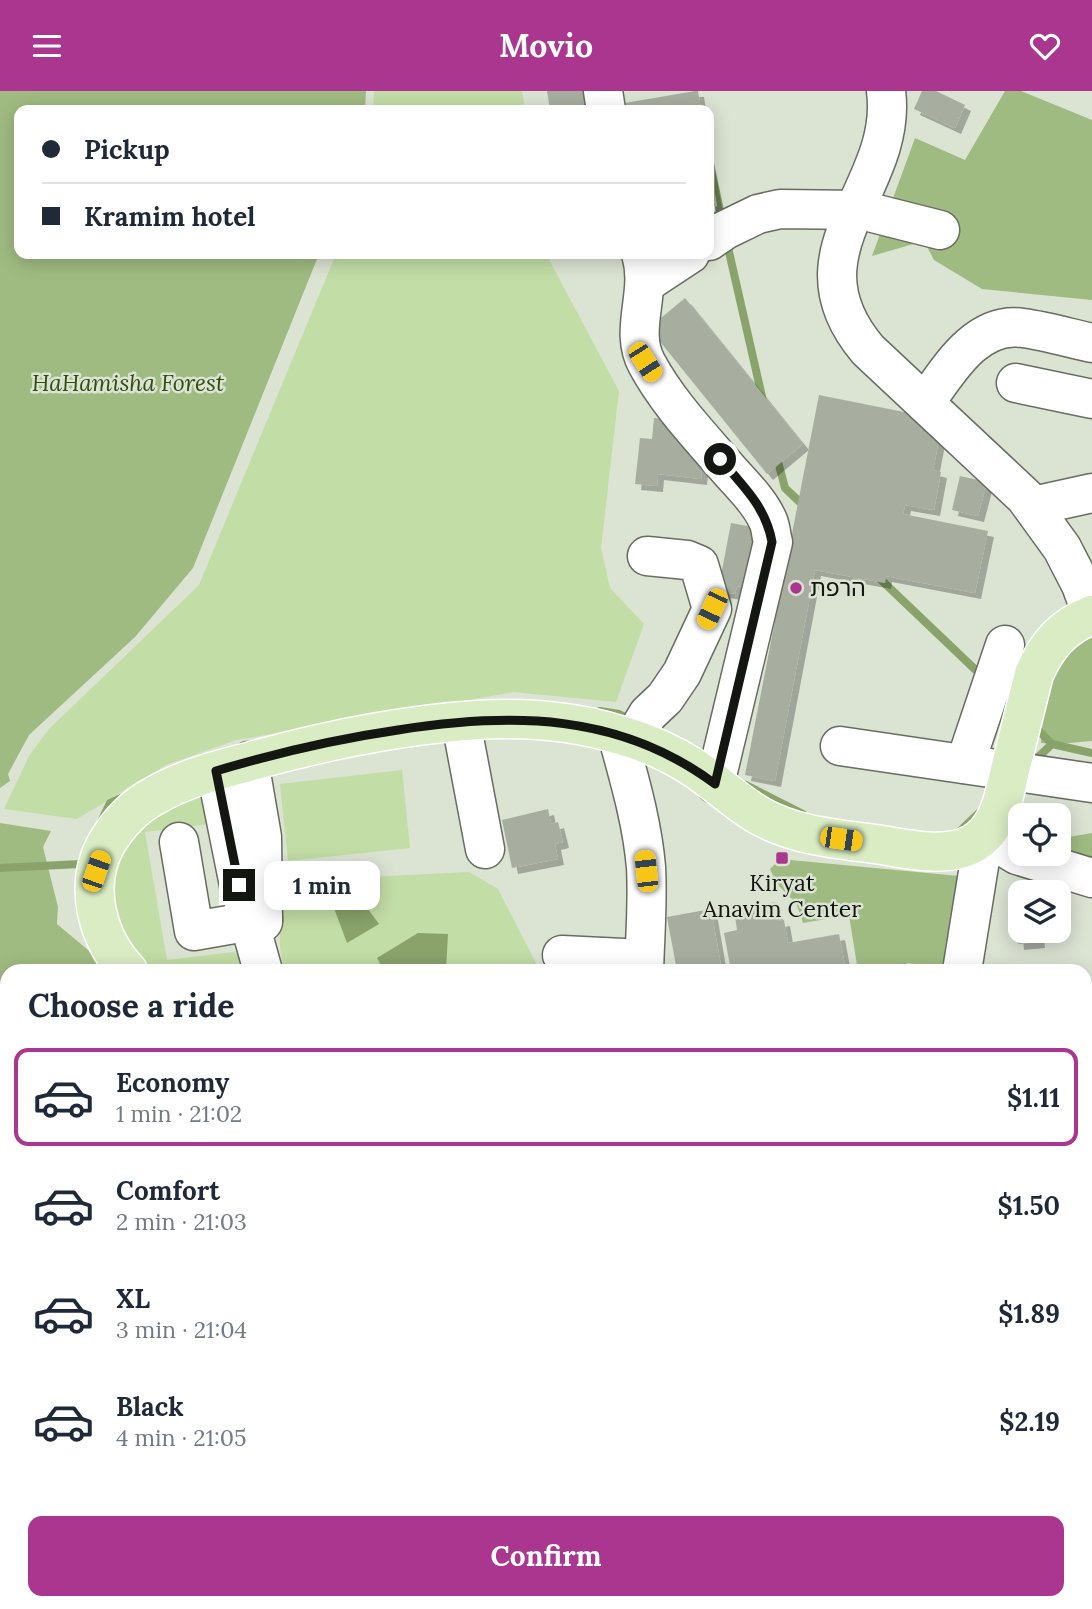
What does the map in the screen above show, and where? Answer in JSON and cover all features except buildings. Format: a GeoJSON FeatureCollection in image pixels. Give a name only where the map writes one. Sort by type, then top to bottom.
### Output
{"type":"FeatureCollection","features":[{"type":"Feature","properties":{"kind":"main road"},"geometry":{"type":"LineString","coordinates":[[123,964],[106,940],[97,916],[94,894],[96,871],[103,849],[115,829],[131,811],[153,796],[233,766],[359,736],[461,722],[544,721],[588,727],[625,736],[673,756],[758,815],[784,827],[816,836],[936,851],[962,848],[984,835],[1001,807],[1034,674],[1041,658],[1062,631],[1092,615]]}},
{"type":"Feature","properties":{"kind":"street"},"geometry":{"type":"LineString","coordinates":[[886,91],[885,132],[877,160],[854,210],[838,257],[838,286],[844,313],[868,350],[1033,506],[1068,560],[1092,615]]}},
{"type":"Feature","properties":{"kind":"street"},"geometry":{"type":"LineString","coordinates":[[714,238],[758,214],[780,209],[854,210],[940,230]]}},
{"type":"Feature","properties":{"kind":"street"},"geometry":{"type":"LineString","coordinates":[[674,259],[644,268],[639,341],[645,362],[673,404],[752,496],[769,522],[772,542],[715,784]]}},
{"type":"Feature","properties":{"kind":"street"},"geometry":{"type":"LineString","coordinates":[[925,403],[963,353],[985,335],[997,330],[1023,328],[1092,343],[1087,398],[1016,383]]}},
{"type":"Feature","properties":{"kind":"street"},"geometry":{"type":"LineString","coordinates":[[1033,506],[1092,493]]}},
{"type":"Feature","properties":{"kind":"street"},"geometry":{"type":"LineString","coordinates":[[644,964],[646,871],[625,736],[665,698],[682,673],[712,609],[699,565],[687,560],[647,556]]}},
{"type":"Feature","properties":{"kind":"street"},"geometry":{"type":"LineString","coordinates":[[965,764],[1005,645]]}},
{"type":"Feature","properties":{"kind":"street"},"geometry":{"type":"LineString","coordinates":[[461,722],[485,849]]}},
{"type":"Feature","properties":{"kind":"street"},"geometry":{"type":"LineString","coordinates":[[840,746],[1092,783]]}},
{"type":"Feature","properties":{"kind":"street"},"geometry":{"type":"LineString","coordinates":[[233,766],[230,848],[256,920],[261,964]]}},
{"type":"Feature","properties":{"kind":"street"},"geometry":{"type":"LineString","coordinates":[[963,964],[984,835],[1017,855],[1092,878]]}},
{"type":"Feature","properties":{"kind":"street"},"geometry":{"type":"LineString","coordinates":[[178,842],[194,931],[256,920]]}},
{"type":"Feature","properties":{"kind":"street"},"geometry":{"type":"LineString","coordinates":[[562,955],[636,964]]}},
{"type":"Feature","properties":{"kind":"shaded area"},"geometry":{"type":"Polygon","coordinates":[[[374,91],[522,91],[524,105],[373,105],[374,91]]]}},
{"type":"Feature","properties":{"kind":"shaded area"},"geometry":{"type":"Polygon","coordinates":[[[334,259],[549,259],[619,391],[601,548],[610,588],[644,624],[616,702],[513,692],[236,740],[166,765],[77,819],[4,809],[29,756],[48,730],[199,585],[334,259]]]}},
{"type":"Feature","properties":{"kind":"shaded area"},"geometry":{"type":"Polygon","coordinates":[[[402,770],[410,848],[288,861],[280,784],[402,770]]]}},
{"type":"Feature","properties":{"kind":"shaded area"},"geometry":{"type":"Polygon","coordinates":[[[204,793],[208,824],[145,832],[167,960],[233,952],[242,956],[245,964],[146,964],[129,945],[119,928],[114,899],[123,855],[139,830],[169,808],[204,793]]]}},
{"type":"Feature","properties":{"kind":"shaded area"},"geometry":{"type":"Polygon","coordinates":[[[469,872],[498,889],[536,964],[283,964],[280,938],[284,881],[469,872]]]}},
{"type":"Feature","properties":{"kind":"shaded area"},"geometry":{"type":"Polygon","coordinates":[[[354,890],[379,924],[347,943],[331,900],[354,890]]]}},
{"type":"Feature","properties":{"kind":"shaded area"},"geometry":{"type":"Polygon","coordinates":[[[418,933],[448,934],[446,964],[380,964],[377,958],[418,933]]]}},
{"type":"Feature","properties":{"kind":"green space","name":"HaHamisha Forest"},"geometry":{"type":"Polygon","coordinates":[[[0,91],[366,91],[365,105],[14,105],[14,259],[317,259],[193,568],[135,637],[29,735],[8,774],[10,781],[0,788],[0,91]]]}},
{"type":"Feature","properties":{"kind":"green space"},"geometry":{"type":"Polygon","coordinates":[[[1005,91],[1021,91],[1092,120],[1092,300],[982,289],[934,260],[924,241],[872,256],[915,138],[965,160],[1005,91]]]}},
{"type":"Feature","properties":{"kind":"green space"},"geometry":{"type":"Polygon","coordinates":[[[1092,632],[1092,741],[1041,743],[1041,702],[1059,659],[1092,632]]]}},
{"type":"Feature","properties":{"kind":"green space"},"geometry":{"type":"Polygon","coordinates":[[[0,823],[51,831],[43,847],[58,907],[57,924],[105,964],[0,964],[0,823]]]}},
{"type":"Feature","properties":{"kind":"green space"},"geometry":{"type":"Polygon","coordinates":[[[1092,833],[1092,863],[1071,857],[1071,837],[1092,833]]]}},
{"type":"Feature","properties":{"kind":"green space"},"geometry":{"type":"Polygon","coordinates":[[[780,859],[959,876],[948,964],[857,964],[849,915],[803,923],[796,903],[777,884],[770,869],[780,859]]]}},
{"type":"Feature","properties":{"kind":"waterway"},"geometry":{"type":"LineString","coordinates":[[714,182],[722,220]]}},
{"type":"Feature","properties":{"kind":"waterway"},"geometry":{"type":"LineString","coordinates":[[727,243],[763,401]]}},
{"type":"Feature","properties":{"kind":"waterway"},"geometry":{"type":"LineString","coordinates":[[776,454],[785,488],[806,508]]}},
{"type":"Feature","properties":{"kind":"waterway"},"geometry":{"type":"LineString","coordinates":[[876,575],[983,677]]}},
{"type":"Feature","properties":{"kind":"waterway"},"geometry":{"type":"LineString","coordinates":[[600,711],[619,714],[631,720]]}},
{"type":"Feature","properties":{"kind":"waterway"},"geometry":{"type":"LineString","coordinates":[[1033,725],[1052,744]]}},
{"type":"Feature","properties":{"kind":"waterway"},"geometry":{"type":"LineString","coordinates":[[1033,762],[1052,744],[1092,753]]}},
{"type":"Feature","properties":{"kind":"waterway"},"geometry":{"type":"LineString","coordinates":[[746,785],[803,814]]}},
{"type":"Feature","properties":{"kind":"waterway"},"geometry":{"type":"LineString","coordinates":[[102,820],[110,803],[125,796]]}},
{"type":"Feature","properties":{"kind":"waterway"},"geometry":{"type":"LineString","coordinates":[[959,832],[980,812]]}},
{"type":"Feature","properties":{"kind":"waterway"},"geometry":{"type":"LineString","coordinates":[[0,868],[80,864],[83,857]]}},
{"type":"Feature","properties":{"kind":"place","name":"הרפת"},"geometry":{"type":"Point","coordinates":[796,588]}},
{"type":"Feature","properties":{"kind":"place","name":"Kiryat Anavim Center"},"geometry":{"type":"Point","coordinates":[782,858]}},
{"type":"Feature","properties":{"kind":"route"},"geometry":{"type":"LineString","coordinates":[[239,885],[216,771],[298,748],[419,726],[477,720],[544,721],[610,732],[653,746],[693,768],[715,784],[772,542],[769,522],[752,496],[720,459]]}}]}
